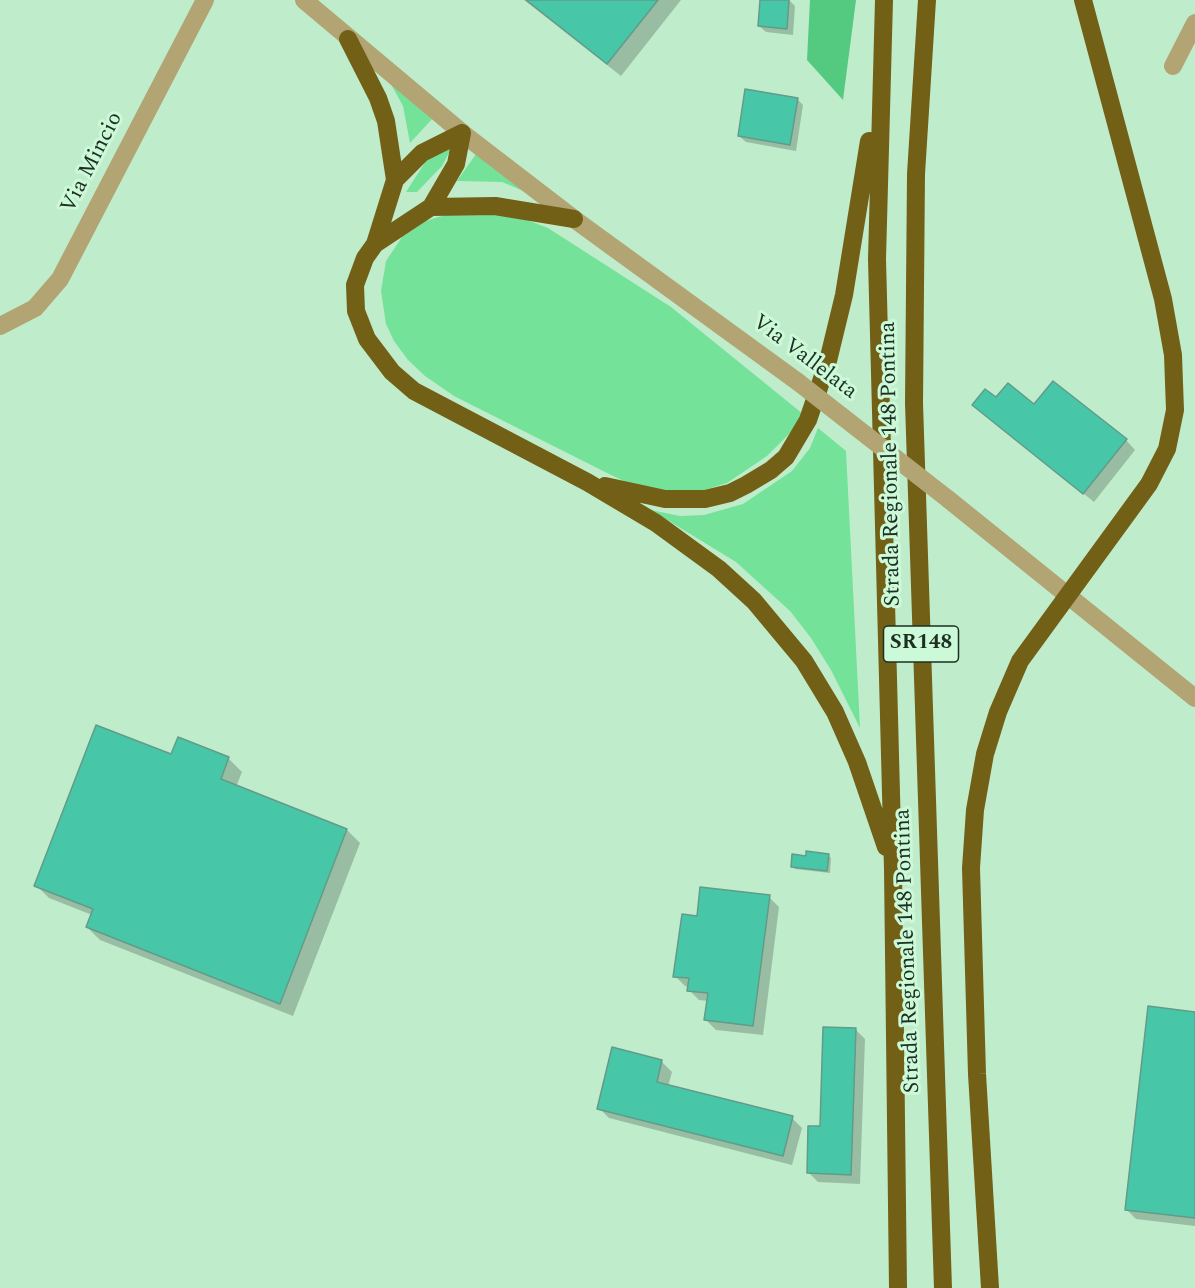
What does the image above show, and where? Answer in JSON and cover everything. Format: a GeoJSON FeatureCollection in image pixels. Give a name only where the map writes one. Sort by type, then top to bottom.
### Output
{"type":"FeatureCollection","features":[{"type":"Feature","properties":{"kind":"highway","name":"Strada Regionale 148 Pontina"},"geometry":{"type":"LineString","coordinates":[[884,0],[877,259],[893,869],[898,1288]]}},
{"type":"Feature","properties":{"kind":"highway","name":"Strada Regionale 148 Pontina"},"geometry":{"type":"LineString","coordinates":[[927,0],[916,174],[914,403],[943,1288]]}},
{"type":"Feature","properties":{"kind":"highway"},"geometry":{"type":"LineString","coordinates":[[990,1288],[974,989],[971,868],[974,818],[990,737],[1010,682],[1027,649],[1156,474],[1171,436],[1176,396],[1172,347],[1163,299],[1083,0]]}},
{"type":"Feature","properties":{"kind":"highway"},"geometry":{"type":"LineString","coordinates":[[348,39],[378,98],[386,121],[395,180],[375,244],[359,271],[355,298],[360,324],[382,360],[402,381],[427,399],[587,482],[656,523],[697,551],[739,587],[783,634],[820,684],[847,735],[893,869]]}},
{"type":"Feature","properties":{"kind":"highway"},"geometry":{"type":"LineString","coordinates":[[587,482],[666,499],[694,500],[719,496],[746,485],[771,470],[786,457],[798,441],[819,393],[842,306],[881,65]]}},
{"type":"Feature","properties":{"kind":"highway"},"geometry":{"type":"LineString","coordinates":[[395,180],[422,153],[462,133]]}},
{"type":"Feature","properties":{"kind":"highway"},"geometry":{"type":"LineString","coordinates":[[375,244],[431,207],[456,164],[462,133]]}},
{"type":"Feature","properties":{"kind":"highway"},"geometry":{"type":"LineString","coordinates":[[431,207],[495,206],[574,219]]}},
{"type":"Feature","properties":{"kind":"street","name":"Via Mincio"},"geometry":{"type":"LineString","coordinates":[[0,326],[35,308],[60,279],[205,0]]}},
{"type":"Feature","properties":{"kind":"street","name":"Via Vallelata"},"geometry":{"type":"LineString","coordinates":[[304,0],[462,133],[574,219],[798,382],[948,498],[1195,698]]}},
{"type":"Feature","properties":{"kind":"street"},"geometry":{"type":"LineString","coordinates":[[1173,66],[1195,23]]}},
{"type":"Feature","properties":{"kind":"green space"},"geometry":{"type":"Polygon","coordinates":[[[810,0],[856,0],[843,100],[807,60],[810,0]]]}},
{"type":"Feature","properties":{"kind":"green space"},"geometry":{"type":"Polygon","coordinates":[[[388,79],[433,118],[410,143],[403,106],[388,79]]]}},
{"type":"Feature","properties":{"kind":"green space"},"geometry":{"type":"Polygon","coordinates":[[[453,145],[442,166],[417,192],[406,192],[426,161],[453,145]]]}},
{"type":"Feature","properties":{"kind":"green space"},"geometry":{"type":"Polygon","coordinates":[[[476,154],[533,195],[502,182],[457,181],[476,154]]]}},
{"type":"Feature","properties":{"kind":"green space"},"geometry":{"type":"Polygon","coordinates":[[[493,214],[527,220],[548,228],[671,307],[803,414],[792,431],[767,456],[727,483],[698,492],[664,492],[628,483],[609,474],[454,396],[425,376],[408,360],[394,341],[386,324],[381,291],[386,261],[402,237],[426,221],[445,215],[493,214]]]}},
{"type":"Feature","properties":{"kind":"green space"},"geometry":{"type":"Polygon","coordinates":[[[818,428],[846,451],[860,728],[831,670],[811,638],[790,611],[736,562],[651,510],[680,516],[704,515],[743,504],[792,471],[810,448],[818,428]]]}},
{"type":"Feature","properties":{"kind":"building"},"geometry":{"type":"Polygon","coordinates":[[[526,0],[658,0],[607,64],[526,0]]]}},
{"type":"Feature","properties":{"kind":"building"},"geometry":{"type":"Polygon","coordinates":[[[760,0],[789,0],[787,29],[758,26],[760,0]]]}},
{"type":"Feature","properties":{"kind":"building"},"geometry":{"type":"Polygon","coordinates":[[[745,89],[798,98],[790,145],[738,136],[745,89]]]}},
{"type":"Feature","properties":{"kind":"building"},"geometry":{"type":"Polygon","coordinates":[[[1053,381],[1127,439],[1083,494],[972,405],[985,389],[996,397],[1008,383],[1034,404],[1053,381]]]}},
{"type":"Feature","properties":{"kind":"building"},"geometry":{"type":"Polygon","coordinates":[[[96,725],[171,754],[178,737],[229,757],[221,779],[347,829],[280,1004],[86,927],[93,909],[34,886],[96,725]]]}},
{"type":"Feature","properties":{"kind":"building"},"geometry":{"type":"Polygon","coordinates":[[[806,851],[829,854],[827,871],[791,867],[792,854],[806,856],[806,851]]]}},
{"type":"Feature","properties":{"kind":"building"},"geometry":{"type":"Polygon","coordinates":[[[700,887],[770,895],[753,1026],[704,1020],[708,993],[687,991],[689,978],[673,977],[682,914],[697,916],[700,887]]]}},
{"type":"Feature","properties":{"kind":"building"},"geometry":{"type":"Polygon","coordinates":[[[1148,1006],[1195,1012],[1195,1218],[1125,1210],[1148,1006]]]}},
{"type":"Feature","properties":{"kind":"building"},"geometry":{"type":"Polygon","coordinates":[[[823,1027],[856,1028],[851,1175],[807,1173],[808,1126],[820,1126],[823,1027]]]}},
{"type":"Feature","properties":{"kind":"building"},"geometry":{"type":"Polygon","coordinates":[[[612,1047],[662,1060],[657,1082],[793,1116],[783,1156],[597,1109],[612,1047]]]}}]}
